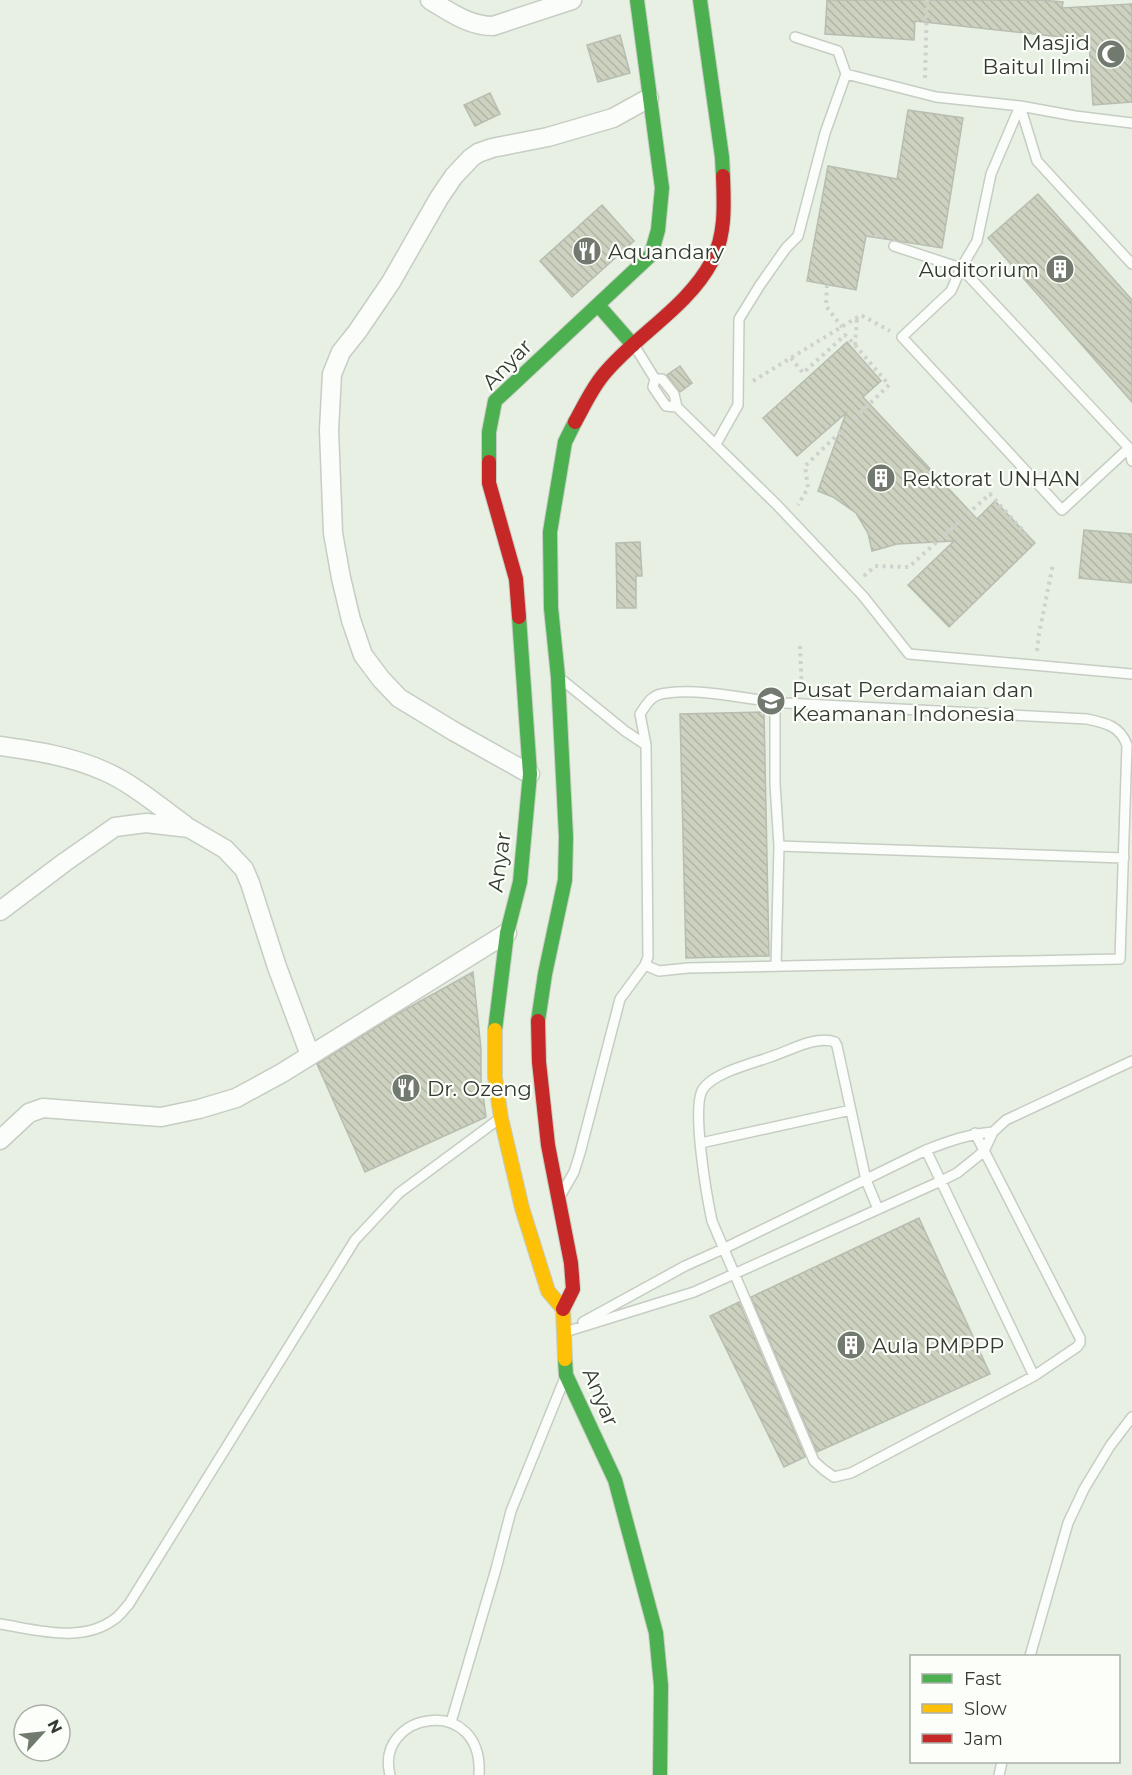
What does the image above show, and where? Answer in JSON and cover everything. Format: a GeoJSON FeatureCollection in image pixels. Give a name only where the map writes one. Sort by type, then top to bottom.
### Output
{"type":"FeatureCollection","features":[{"type":"Feature","properties":{"kind":"street"},"geometry":{"type":"LineString","coordinates":[[430,0],[470,23],[493,26],[572,0]]}},
{"type":"Feature","properties":{"kind":"street","name":"Anyar"},"geometry":{"type":"LineString","coordinates":[[637,0],[662,188],[658,230],[651,255],[495,401],[489,432],[489,483],[516,579],[530,774],[520,882],[507,933],[495,1027],[495,1077],[501,1118],[522,1208],[548,1290],[564,1309],[566,1375],[615,1480],[656,1633],[661,1686],[660,1775]]}},
{"type":"Feature","properties":{"kind":"street"},"geometry":{"type":"LineString","coordinates":[[564,1309],[573,1289],[571,1263],[548,1145],[539,1062],[538,1015],[565,880],[566,837],[558,677],[551,608],[550,532],[565,442],[584,405],[603,375],[692,290],[712,261],[720,238],[724,211],[722,157],[700,0]]}},
{"type":"Feature","properties":{"kind":"street"},"geometry":{"type":"LineString","coordinates":[[530,774],[399,698],[363,655],[349,610],[333,533],[330,430],[332,375],[341,352],[392,282],[439,198],[454,176],[471,159],[478,153],[492,148],[548,137],[613,118],[649,98]]}},
{"type":"Feature","properties":{"kind":"street"},"geometry":{"type":"LineString","coordinates":[[598,305],[633,345]]}},
{"type":"Feature","properties":{"kind":"street"},"geometry":{"type":"LineString","coordinates":[[0,746],[48,753],[107,771],[189,828],[225,849],[244,869],[250,883],[277,967],[310,1055]]}},
{"type":"Feature","properties":{"kind":"street"},"geometry":{"type":"LineString","coordinates":[[0,911],[115,827],[146,823],[189,828]]}},
{"type":"Feature","properties":{"kind":"street"},"geometry":{"type":"LineString","coordinates":[[0,1140],[29,1113],[43,1108],[161,1117],[236,1098],[261,1085],[507,933]]}},
{"type":"Feature","properties":{"kind":"lane"},"geometry":{"type":"LineString","coordinates":[[716,444],[738,405],[739,319],[786,248],[798,236],[825,133],[846,74],[838,51],[795,37]]}},
{"type":"Feature","properties":{"kind":"lane"},"geometry":{"type":"LineString","coordinates":[[846,74],[936,97],[1020,106],[1132,123]]}},
{"type":"Feature","properties":{"kind":"lane"},"geometry":{"type":"LineString","coordinates":[[1020,106],[1036,161],[1132,264]]}},
{"type":"Feature","properties":{"kind":"lane"},"geometry":{"type":"LineString","coordinates":[[1020,106],[991,174],[977,241],[951,291],[902,337],[1062,510],[1130,448]]}},
{"type":"Feature","properties":{"kind":"lane"},"geometry":{"type":"LineString","coordinates":[[894,246],[961,268],[1130,448],[1132,461]]}},
{"type":"Feature","properties":{"kind":"lane"},"geometry":{"type":"LineString","coordinates":[[633,345],[655,379],[662,379],[674,394],[677,406],[863,596],[909,654],[1132,674]]}},
{"type":"Feature","properties":{"kind":"lane"},"geometry":{"type":"LineString","coordinates":[[558,677],[646,745]]}},
{"type":"Feature","properties":{"kind":"lane"},"geometry":{"type":"LineString","coordinates":[[559,1198],[577,1163],[620,999],[645,965],[648,957],[646,745],[640,714],[650,698],[665,693],[717,694],[803,704],[1088,719],[1106,723],[1124,736],[1127,745],[1120,959],[688,968],[659,971],[645,965]]}},
{"type":"Feature","properties":{"kind":"lane"},"geometry":{"type":"LineString","coordinates":[[775,702],[778,846],[776,966]]}},
{"type":"Feature","properties":{"kind":"lane"},"geometry":{"type":"LineString","coordinates":[[778,846],[1124,858]]}},
{"type":"Feature","properties":{"kind":"lane"},"geometry":{"type":"LineString","coordinates":[[878,1209],[866,1180],[835,1042],[824,1040],[809,1043],[726,1073],[710,1082],[702,1090],[698,1115],[706,1195],[712,1221],[814,1461],[834,1476],[851,1473],[1034,1376],[1080,1343],[1080,1338],[975,1133]]}},
{"type":"Feature","properties":{"kind":"lane"},"geometry":{"type":"LineString","coordinates":[[565,1332],[694,1292],[941,1181],[969,1164],[984,1150],[993,1132],[1006,1120],[1132,1061]]}},
{"type":"Feature","properties":{"kind":"lane"},"geometry":{"type":"LineString","coordinates":[[701,1143],[851,1110]]}},
{"type":"Feature","properties":{"kind":"lane"},"geometry":{"type":"LineString","coordinates":[[0,1624],[77,1634],[94,1629],[116,1618],[129,1604],[355,1240],[399,1193],[501,1118]]}},
{"type":"Feature","properties":{"kind":"lane"},"geometry":{"type":"LineString","coordinates":[[565,1332],[685,1266],[926,1150],[975,1133],[993,1132]]}},
{"type":"Feature","properties":{"kind":"lane"},"geometry":{"type":"LineString","coordinates":[[926,1150],[1034,1376]]}},
{"type":"Feature","properties":{"kind":"lane"},"geometry":{"type":"LineString","coordinates":[[451,1722],[511,1511],[566,1375]]}},
{"type":"Feature","properties":{"kind":"lane"},"geometry":{"type":"LineString","coordinates":[[1030,1655],[1068,1523],[1084,1489],[1110,1446],[1132,1417]]}},
{"type":"Feature","properties":{"kind":"lane"},"geometry":{"type":"LineString","coordinates":[[390,1775],[390,1755],[395,1741],[406,1729],[420,1722],[435,1719],[451,1722],[465,1731],[475,1744],[480,1760],[479,1775]]}},
{"type":"Feature","properties":{"kind":"path"},"geometry":{"type":"LineString","coordinates":[[925,94],[927,0]]}},
{"type":"Feature","properties":{"kind":"path"},"geometry":{"type":"LineString","coordinates":[[827,285],[826,306],[842,327]]}},
{"type":"Feature","properties":{"kind":"path"},"geometry":{"type":"LineString","coordinates":[[739,382],[753,381],[861,315],[902,337]]}},
{"type":"Feature","properties":{"kind":"path"},"geometry":{"type":"LineString","coordinates":[[855,345],[857,317]]}},
{"type":"Feature","properties":{"kind":"path"},"geometry":{"type":"LineString","coordinates":[[791,358],[803,373],[845,335],[889,386],[805,466],[808,488]]}},
{"type":"Feature","properties":{"kind":"path"},"geometry":{"type":"LineString","coordinates":[[875,566],[909,567],[990,494],[1026,534]]}},
{"type":"Feature","properties":{"kind":"path"},"geometry":{"type":"LineString","coordinates":[[1039,634],[1053,564]]}},
{"type":"Feature","properties":{"kind":"path"},"geometry":{"type":"LineString","coordinates":[[801,646],[803,704]]}},
{"type":"Feature","properties":{"kind":"building"},"geometry":{"type":"Polygon","coordinates":[[[827,0],[1041,0],[1063,2],[1062,8],[1132,4],[1132,102],[1093,105],[1089,40],[915,21],[914,40],[825,34],[827,0]]]}},
{"type":"Feature","properties":{"kind":"building"},"geometry":{"type":"Polygon","coordinates":[[[620,35],[630,73],[598,82],[587,45],[620,35]]]}},
{"type":"Feature","properties":{"kind":"building"},"geometry":{"type":"Polygon","coordinates":[[[490,93],[500,114],[475,126],[464,105],[490,93]]]}},
{"type":"Feature","properties":{"kind":"building"},"geometry":{"type":"Polygon","coordinates":[[[908,110],[963,118],[942,248],[866,236],[856,290],[807,281],[828,166],[897,179],[908,110]]]}},
{"type":"Feature","properties":{"kind":"building","name":"Auditorium"},"geometry":{"type":"Polygon","coordinates":[[[1038,194],[1132,300],[1132,402],[988,238],[1038,194]]]}},
{"type":"Feature","properties":{"kind":"building","name":"Aquandary"},"geometry":{"type":"Polygon","coordinates":[[[602,205],[634,241],[572,297],[540,261],[602,205]]]}},
{"type":"Feature","properties":{"kind":"building"},"geometry":{"type":"Polygon","coordinates":[[[847,342],[881,381],[863,397],[977,519],[995,501],[1035,543],[949,627],[908,585],[954,541],[897,544],[872,551],[868,533],[856,513],[833,497],[818,491],[846,413],[797,456],[763,418],[847,342]]]}},
{"type":"Feature","properties":{"kind":"building"},"geometry":{"type":"Polygon","coordinates":[[[680,366],[692,383],[680,392],[667,375],[680,366]]]}},
{"type":"Feature","properties":{"kind":"building"},"geometry":{"type":"Polygon","coordinates":[[[1084,530],[1132,534],[1132,583],[1079,578],[1084,530]]]}},
{"type":"Feature","properties":{"kind":"building"},"geometry":{"type":"Polygon","coordinates":[[[640,542],[642,576],[636,576],[636,608],[617,608],[616,543],[640,542]]]}},
{"type":"Feature","properties":{"kind":"building"},"geometry":{"type":"Polygon","coordinates":[[[764,712],[769,956],[686,958],[680,714],[764,712]]]}},
{"type":"Feature","properties":{"kind":"building","name":"Dr. Ozeng"},"geometry":{"type":"Polygon","coordinates":[[[473,972],[486,1117],[365,1172],[317,1064],[399,1013],[473,972]]]}},
{"type":"Feature","properties":{"kind":"building","name":"Aula PMPPP"},"geometry":{"type":"Polygon","coordinates":[[[919,1218],[990,1374],[817,1452],[751,1297],[919,1218]]]}},
{"type":"Feature","properties":{"kind":"building"},"geometry":{"type":"Polygon","coordinates":[[[739,1302],[805,1457],[784,1467],[710,1316],[739,1302]]]}},
{"type":"Feature","properties":{"kind":"traffic: fast"},"geometry":{"type":"LineString","coordinates":[[489,462],[489,432],[495,401],[651,255],[658,230],[662,188],[637,0]]}},
{"type":"Feature","properties":{"kind":"traffic: fast"},"geometry":{"type":"LineString","coordinates":[[700,0],[723,176]]}},
{"type":"Feature","properties":{"kind":"traffic: fast"},"geometry":{"type":"LineString","coordinates":[[598,305],[633,345]]}},
{"type":"Feature","properties":{"kind":"traffic: fast"},"geometry":{"type":"LineString","coordinates":[[538,1021],[545,974],[565,880],[566,837],[558,677],[551,608],[550,532],[565,442],[575,422]]}},
{"type":"Feature","properties":{"kind":"traffic: fast"},"geometry":{"type":"LineString","coordinates":[[495,1030],[507,933],[520,882],[530,774],[519,617]]}},
{"type":"Feature","properties":{"kind":"traffic: fast"},"geometry":{"type":"LineString","coordinates":[[565,1359],[566,1375],[615,1480],[656,1633],[661,1686],[660,1775]]}},
{"type":"Feature","properties":{"kind":"traffic: slow"},"geometry":{"type":"LineString","coordinates":[[495,1030],[495,1077],[501,1118],[522,1208],[548,1291],[563,1309],[565,1359]]}},
{"type":"Feature","properties":{"kind":"traffic: jam"},"geometry":{"type":"LineString","coordinates":[[575,422],[604,374],[631,346],[690,293],[712,261],[722,230],[723,176]]}},
{"type":"Feature","properties":{"kind":"traffic: jam"},"geometry":{"type":"LineString","coordinates":[[489,462],[489,483],[516,579],[519,617]]}},
{"type":"Feature","properties":{"kind":"traffic: jam"},"geometry":{"type":"LineString","coordinates":[[538,1021],[539,1062],[548,1145],[571,1263],[573,1289],[563,1309]]}},
{"type":"Feature","properties":{"kind":"place","name":"Masjid Baitul Ilmi"},"geometry":{"type":"Point","coordinates":[1111,54]}},
{"type":"Feature","properties":{"kind":"place","name":"Aquandary"},"geometry":{"type":"Point","coordinates":[587,251]}},
{"type":"Feature","properties":{"kind":"place","name":"Auditorium"},"geometry":{"type":"Point","coordinates":[1060,269]}},
{"type":"Feature","properties":{"kind":"place","name":"Rektorat UNHAN"},"geometry":{"type":"Point","coordinates":[881,478]}},
{"type":"Feature","properties":{"kind":"place","name":"Pusat Perdamaian dan Keamanan Indonesia"},"geometry":{"type":"Point","coordinates":[771,701]}},
{"type":"Feature","properties":{"kind":"place","name":"Dr. Ozeng"},"geometry":{"type":"Point","coordinates":[406,1088]}},
{"type":"Feature","properties":{"kind":"place","name":"Aula PMPPP"},"geometry":{"type":"Point","coordinates":[851,1345]}}]}
